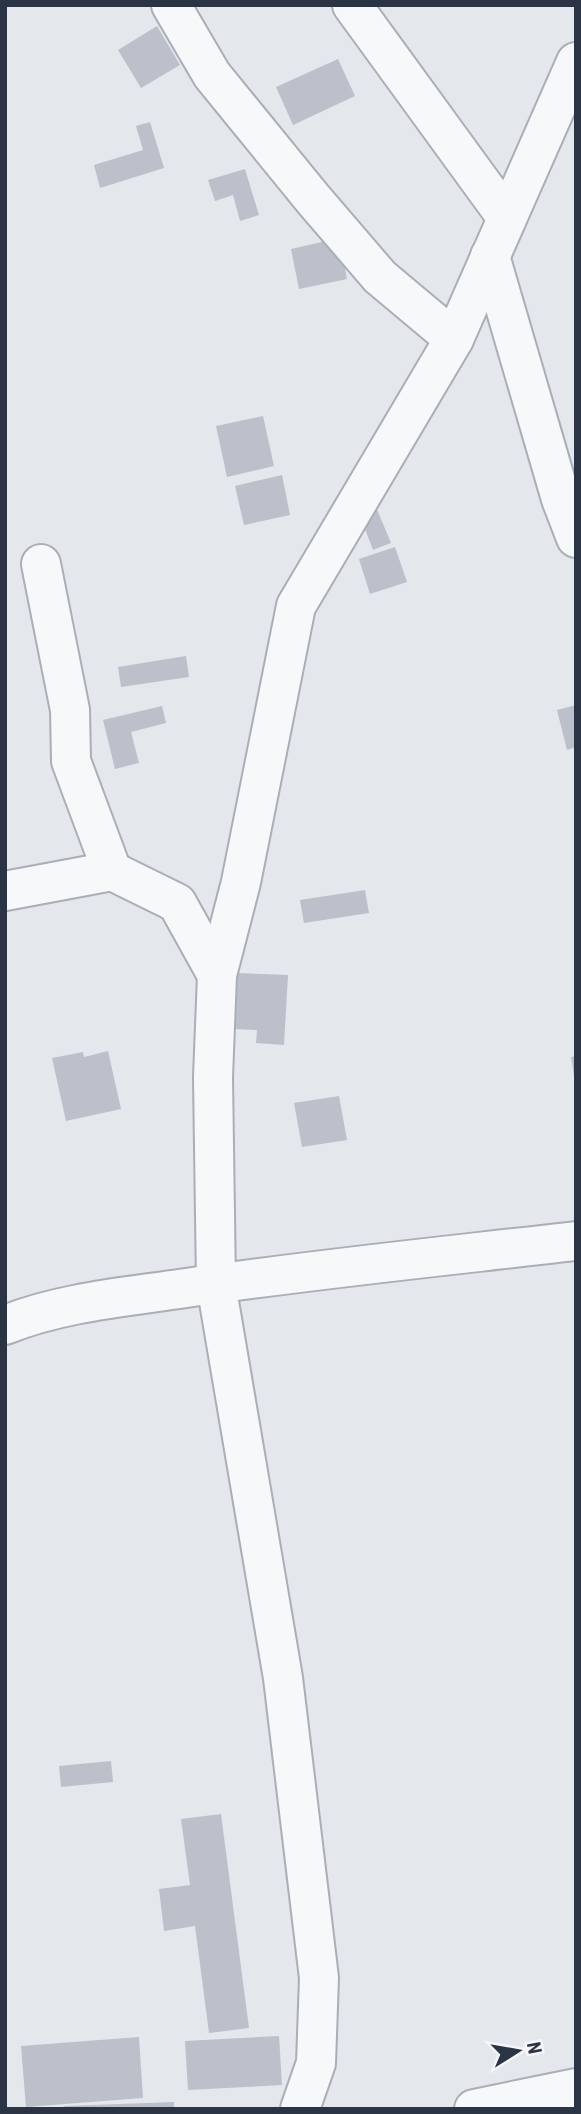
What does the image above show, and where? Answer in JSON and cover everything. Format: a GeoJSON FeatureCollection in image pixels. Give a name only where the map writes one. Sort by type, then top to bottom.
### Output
{"type":"FeatureCollection","features":[{"type":"Feature","properties":{"kind":"street"},"geometry":{"type":"LineString","coordinates":[[171,5],[212,75],[313,199],[380,277],[454,339]]}},
{"type":"Feature","properties":{"kind":"street"},"geometry":{"type":"LineString","coordinates":[[352,5],[507,218]]}},
{"type":"Feature","properties":{"kind":"street"},"geometry":{"type":"LineString","coordinates":[[300,2109],[316,2063],[319,1978],[283,1678],[216,1283],[213,1077],[217,975],[241,882],[296,606],[454,339],[576,62]]}},
{"type":"Feature","properties":{"kind":"street"},"geometry":{"type":"LineString","coordinates":[[490,256],[561,499],[576,538]]}},
{"type":"Feature","properties":{"kind":"street"},"geometry":{"type":"LineString","coordinates":[[41,564],[70,710],[71,761],[112,871]]}},
{"type":"Feature","properties":{"kind":"street"},"geometry":{"type":"LineString","coordinates":[[5,891],[112,871],[177,903],[217,975]]}},
{"type":"Feature","properties":{"kind":"street"},"geometry":{"type":"LineString","coordinates":[[5,1325],[26,1317],[88,1303],[216,1283],[576,1241]]}},
{"type":"Feature","properties":{"kind":"street"},"geometry":{"type":"LineString","coordinates":[[474,2109],[576,2088]]}},
{"type":"Feature","properties":{"kind":"building"},"geometry":{"type":"Polygon","coordinates":[[[157,26],[180,65],[141,88],[118,50],[157,26]]]}},
{"type":"Feature","properties":{"kind":"building"},"geometry":{"type":"Polygon","coordinates":[[[338,59],[355,96],[293,125],[276,87],[338,59]]]}},
{"type":"Feature","properties":{"kind":"building"},"geometry":{"type":"Polygon","coordinates":[[[150,122],[164,168],[100,188],[94,165],[143,150],[136,126],[150,122]]]}},
{"type":"Feature","properties":{"kind":"building"},"geometry":{"type":"Polygon","coordinates":[[[245,169],[259,215],[240,221],[233,195],[215,201],[208,180],[245,169]]]}},
{"type":"Feature","properties":{"kind":"building"},"geometry":{"type":"Polygon","coordinates":[[[339,238],[347,279],[299,289],[291,249],[339,238]]]}},
{"type":"Feature","properties":{"kind":"building"},"geometry":{"type":"Polygon","coordinates":[[[263,416],[274,466],[227,477],[216,426],[263,416]]]}},
{"type":"Feature","properties":{"kind":"building"},"geometry":{"type":"Polygon","coordinates":[[[282,475],[290,515],[244,525],[235,486],[282,475]]]}},
{"type":"Feature","properties":{"kind":"building"},"geometry":{"type":"Polygon","coordinates":[[[376,507],[391,543],[373,550],[359,513],[376,507]]]}},
{"type":"Feature","properties":{"kind":"building"},"geometry":{"type":"Polygon","coordinates":[[[395,547],[407,582],[370,594],[359,559],[395,547]]]}},
{"type":"Feature","properties":{"kind":"building"},"geometry":{"type":"Polygon","coordinates":[[[186,656],[189,677],[121,687],[118,667],[186,656]]]}},
{"type":"Feature","properties":{"kind":"building"},"geometry":{"type":"Polygon","coordinates":[[[576,705],[576,747],[567,750],[557,710],[576,705]]]}},
{"type":"Feature","properties":{"kind":"building"},"geometry":{"type":"Polygon","coordinates":[[[162,706],[166,723],[131,732],[139,763],[115,769],[103,720],[162,706]]]}},
{"type":"Feature","properties":{"kind":"building"},"geometry":{"type":"Polygon","coordinates":[[[365,890],[369,913],[304,923],[300,900],[365,890]]]}},
{"type":"Feature","properties":{"kind":"building"},"geometry":{"type":"Polygon","coordinates":[[[235,973],[288,975],[284,1045],[256,1043],[257,1030],[233,1029],[235,973]]]}},
{"type":"Feature","properties":{"kind":"building"},"geometry":{"type":"Polygon","coordinates":[[[108,1051],[121,1109],[66,1121],[52,1058],[83,1052],[84,1057],[108,1051]]]}},
{"type":"Feature","properties":{"kind":"building"},"geometry":{"type":"Polygon","coordinates":[[[576,1056],[576,1076],[574,1076],[571,1057],[576,1056]]]}},
{"type":"Feature","properties":{"kind":"building"},"geometry":{"type":"Polygon","coordinates":[[[339,1096],[347,1140],[302,1147],[294,1103],[339,1096]]]}},
{"type":"Feature","properties":{"kind":"building"},"geometry":{"type":"Polygon","coordinates":[[[111,1761],[113,1782],[61,1787],[59,1766],[111,1761]]]}},
{"type":"Feature","properties":{"kind":"building"},"geometry":{"type":"Polygon","coordinates":[[[221,1814],[249,2028],[209,2033],[195,1926],[164,1931],[159,1889],[190,1885],[181,1819],[221,1814]]]}},
{"type":"Feature","properties":{"kind":"building"},"geometry":{"type":"Polygon","coordinates":[[[279,2036],[282,2085],[188,2090],[185,2041],[279,2036]]]}},
{"type":"Feature","properties":{"kind":"building"},"geometry":{"type":"Polygon","coordinates":[[[139,2037],[143,2098],[26,2107],[21,2046],[139,2037]]]}},
{"type":"Feature","properties":{"kind":"building"},"geometry":{"type":"Polygon","coordinates":[[[174,2102],[174,2109],[64,2109],[64,2106],[174,2102]]]}}]}
